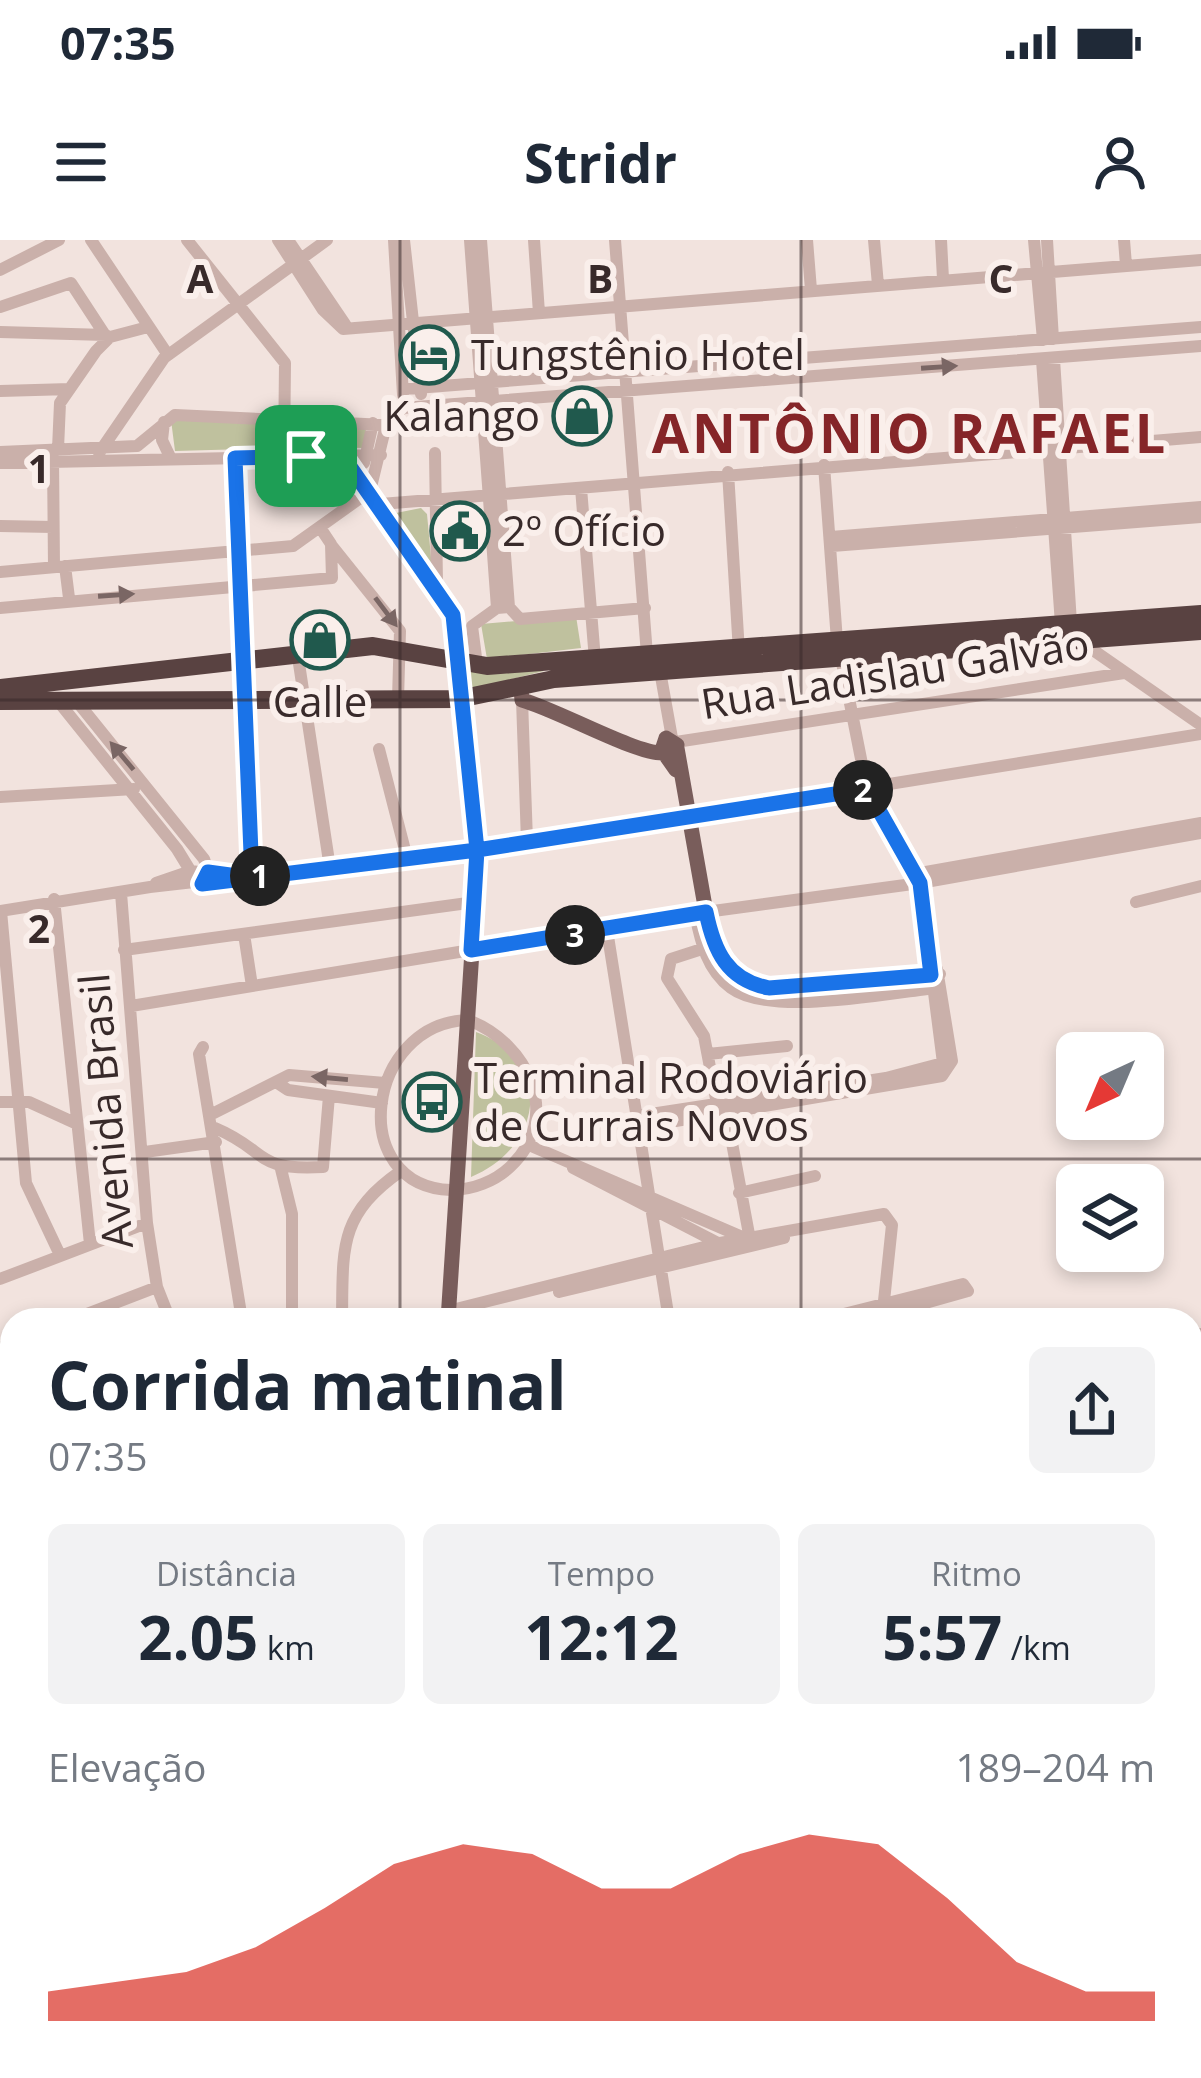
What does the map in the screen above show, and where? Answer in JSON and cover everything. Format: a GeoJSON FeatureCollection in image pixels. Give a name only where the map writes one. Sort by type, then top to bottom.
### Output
{"type":"FeatureCollection","features":[{"type":"Feature","properties":{"kind":"highway"},"geometry":{"type":"LineString","coordinates":[[0,688],[154,697],[459,699],[521,695],[552,671],[596,660],[839,650],[1201,614]]}},
{"type":"Feature","properties":{"kind":"highway"},"geometry":{"type":"LineString","coordinates":[[1070,629],[1201,631]]}},
{"type":"Feature","properties":{"kind":"highway"},"geometry":{"type":"LineString","coordinates":[[0,701],[150,674],[373,646],[477,665],[552,671],[660,671],[740,657]]}},
{"type":"Feature","properties":{"kind":"highway"},"geometry":{"type":"LineString","coordinates":[[150,674],[154,697]]}},
{"type":"Feature","properties":{"kind":"main road"},"geometry":{"type":"LineString","coordinates":[[449,1308],[477,850],[455,660]]}},
{"type":"Feature","properties":{"kind":"main road"},"geometry":{"type":"LineString","coordinates":[[552,671],[564,713]]}},
{"type":"Feature","properties":{"kind":"main road"},"geometry":{"type":"LineString","coordinates":[[471,950],[701,913],[670,746],[613,734],[521,695]]}},
{"type":"Feature","properties":{"kind":"street"},"geometry":{"type":"LineString","coordinates":[[1,268],[59,240]]}},
{"type":"Feature","properties":{"kind":"street"},"geometry":{"type":"LineString","coordinates":[[91,240],[169,355]]}},
{"type":"Feature","properties":{"kind":"street"},"geometry":{"type":"LineString","coordinates":[[187,240],[285,363],[284,456]]}},
{"type":"Feature","properties":{"kind":"street"},"geometry":{"type":"LineString","coordinates":[[278,240],[297,262]]}},
{"type":"Feature","properties":{"kind":"street"},"geometry":{"type":"LineString","coordinates":[[288,240],[331,320],[350,329],[1201,260]]}},
{"type":"Feature","properties":{"kind":"street"},"geometry":{"type":"LineString","coordinates":[[94,461],[169,355],[327,240]]}},
{"type":"Feature","properties":{"kind":"street"},"geometry":{"type":"LineString","coordinates":[[470,240],[482,317]]}},
{"type":"Feature","properties":{"kind":"street"},"geometry":{"type":"LineString","coordinates":[[481,240],[485,381],[503,607],[520,619],[645,608]]}},
{"type":"Feature","properties":{"kind":"street"},"geometry":{"type":"LineString","coordinates":[[534,240],[539,313]]}},
{"type":"Feature","properties":{"kind":"street"},"geometry":{"type":"LineString","coordinates":[[615,240],[647,655]]}},
{"type":"Feature","properties":{"kind":"street"},"geometry":{"type":"LineString","coordinates":[[807,240],[811,290]]}},
{"type":"Feature","properties":{"kind":"street"},"geometry":{"type":"LineString","coordinates":[[874,240],[878,285]]}},
{"type":"Feature","properties":{"kind":"street"},"geometry":{"type":"LineString","coordinates":[[940,240],[943,279]]}},
{"type":"Feature","properties":{"kind":"street"},"geometry":{"type":"LineString","coordinates":[[1034,240],[1043,272]]}},
{"type":"Feature","properties":{"kind":"street"},"geometry":{"type":"LineString","coordinates":[[1046,240],[1043,272],[1048,340]]}},
{"type":"Feature","properties":{"kind":"street"},"geometry":{"type":"LineString","coordinates":[[1124,240],[1126,266]]}},
{"type":"Feature","properties":{"kind":"street"},"geometry":{"type":"LineString","coordinates":[[399,246],[403,408]]}},
{"type":"Feature","properties":{"kind":"street"},"geometry":{"type":"LineString","coordinates":[[0,307],[71,283],[107,336]]}},
{"type":"Feature","properties":{"kind":"street"},"geometry":{"type":"LineString","coordinates":[[404,323],[424,407]]}},
{"type":"Feature","properties":{"kind":"street"},"geometry":{"type":"LineString","coordinates":[[0,332],[107,336],[148,327]]}},
{"type":"Feature","properties":{"kind":"street"},"geometry":{"type":"LineString","coordinates":[[404,389],[1201,327]]}},
{"type":"Feature","properties":{"kind":"street"},"geometry":{"type":"LineString","coordinates":[[69,598],[53,527],[58,409],[107,336]]}},
{"type":"Feature","properties":{"kind":"street"},"geometry":{"type":"LineString","coordinates":[[366,484],[365,456],[380,424],[403,408],[1201,346]]}},
{"type":"Feature","properties":{"kind":"street"},"geometry":{"type":"LineString","coordinates":[[897,352],[898,369]]}},
{"type":"Feature","properties":{"kind":"street"},"geometry":{"type":"LineString","coordinates":[[859,356],[861,372]]}},
{"type":"Feature","properties":{"kind":"street"},"geometry":{"type":"LineString","coordinates":[[824,358],[826,374]]}},
{"type":"Feature","properties":{"kind":"street"},"geometry":{"type":"LineString","coordinates":[[1048,360],[1070,629],[1200,728]]}},
{"type":"Feature","properties":{"kind":"street"},"geometry":{"type":"LineString","coordinates":[[758,363],[760,379]]}},
{"type":"Feature","properties":{"kind":"street"},"geometry":{"type":"LineString","coordinates":[[720,366],[723,381]]}},
{"type":"Feature","properties":{"kind":"street"},"geometry":{"type":"LineString","coordinates":[[704,367],[706,382]]}},
{"type":"Feature","properties":{"kind":"street"},"geometry":{"type":"LineString","coordinates":[[666,370],[668,386]]}},
{"type":"Feature","properties":{"kind":"street"},"geometry":{"type":"LineString","coordinates":[[0,391],[70,389]]}},
{"type":"Feature","properties":{"kind":"street"},"geometry":{"type":"LineString","coordinates":[[0,464],[142,444],[175,415],[380,424]]}},
{"type":"Feature","properties":{"kind":"street"},"geometry":{"type":"LineString","coordinates":[[164,422],[162,440],[171,459]]}},
{"type":"Feature","properties":{"kind":"street"},"geometry":{"type":"LineString","coordinates":[[0,572],[293,546],[320,529],[366,484],[381,455],[380,424]]}},
{"type":"Feature","properties":{"kind":"street"},"geometry":{"type":"LineString","coordinates":[[381,504],[728,472],[1201,437]]}},
{"type":"Feature","properties":{"kind":"street"},"geometry":{"type":"LineString","coordinates":[[0,452],[94,461],[381,455]]}},
{"type":"Feature","properties":{"kind":"street"},"geometry":{"type":"LineString","coordinates":[[435,453],[432,501],[437,584]]}},
{"type":"Feature","properties":{"kind":"street"},"geometry":{"type":"LineString","coordinates":[[235,458],[247,878]]}},
{"type":"Feature","properties":{"kind":"street"},"geometry":{"type":"LineString","coordinates":[[344,458],[437,584],[453,615],[455,660]]}},
{"type":"Feature","properties":{"kind":"street"},"geometry":{"type":"LineString","coordinates":[[639,1122],[909,1078],[944,1064],[936,977],[918,878],[867,789],[839,650],[824,465]]}},
{"type":"Feature","properties":{"kind":"street"},"geometry":{"type":"LineString","coordinates":[[728,472],[740,657]]}},
{"type":"Feature","properties":{"kind":"street"},"geometry":{"type":"LineString","coordinates":[[580,488],[596,660]]}},
{"type":"Feature","properties":{"kind":"street"},"geometry":{"type":"LineString","coordinates":[[831,542],[1137,517],[1201,507]]}},
{"type":"Feature","properties":{"kind":"street"},"geometry":{"type":"LineString","coordinates":[[1137,517],[1201,517]]}},
{"type":"Feature","properties":{"kind":"street"},"geometry":{"type":"LineString","coordinates":[[0,526],[53,527]]}},
{"type":"Feature","properties":{"kind":"street"},"geometry":{"type":"LineString","coordinates":[[320,529],[397,625],[401,638],[395,652],[398,699]]}},
{"type":"Feature","properties":{"kind":"street"},"geometry":{"type":"LineString","coordinates":[[331,544],[332,578]]}},
{"type":"Feature","properties":{"kind":"street"},"geometry":{"type":"LineString","coordinates":[[0,608],[69,598],[358,575]]}},
{"type":"Feature","properties":{"kind":"street"},"geometry":{"type":"LineString","coordinates":[[477,665],[472,626],[503,607]]}},
{"type":"Feature","properties":{"kind":"street"},"geometry":{"type":"LineString","coordinates":[[298,657],[330,868]]}},
{"type":"Feature","properties":{"kind":"street"},"geometry":{"type":"LineString","coordinates":[[660,671],[670,746]]}},
{"type":"Feature","properties":{"kind":"street","name":"Rua Ladislau Galvão"},"geometry":{"type":"LineString","coordinates":[[670,746],[852,713],[1124,673]]}},
{"type":"Feature","properties":{"kind":"street"},"geometry":{"type":"LineString","coordinates":[[63,691],[204,859],[203,880]]}},
{"type":"Feature","properties":{"kind":"street"},"geometry":{"type":"LineString","coordinates":[[63,691],[130,790],[191,871],[203,880]]}},
{"type":"Feature","properties":{"kind":"street"},"geometry":{"type":"LineString","coordinates":[[521,695],[527,841]]}},
{"type":"Feature","properties":{"kind":"street"},"geometry":{"type":"LineString","coordinates":[[60,1255],[26,1183],[0,911],[54,899],[477,850],[867,789],[1200,728]]}},
{"type":"Feature","properties":{"kind":"street"},"geometry":{"type":"LineString","coordinates":[[380,749],[407,858]]}},
{"type":"Feature","properties":{"kind":"street"},"geometry":{"type":"LineString","coordinates":[[0,797],[147,787]]}},
{"type":"Feature","properties":{"kind":"street"},"geometry":{"type":"LineString","coordinates":[[701,913],[898,883],[1201,823]]}},
{"type":"Feature","properties":{"kind":"street"},"geometry":{"type":"LineString","coordinates":[[918,878],[1201,833]]}},
{"type":"Feature","properties":{"kind":"street"},"geometry":{"type":"LineString","coordinates":[[149,887],[191,871]]}},
{"type":"Feature","properties":{"kind":"street"},"geometry":{"type":"LineString","coordinates":[[1136,902],[1201,886]]}},
{"type":"Feature","properties":{"kind":"street","name":"Avenida Brasil"},"geometry":{"type":"LineString","coordinates":[[121,893],[147,1223],[157,1287],[165,1308]]}},
{"type":"Feature","properties":{"kind":"street"},"geometry":{"type":"LineString","coordinates":[[54,899],[90,1244]]}},
{"type":"Feature","properties":{"kind":"street"},"geometry":{"type":"LineString","coordinates":[[124,950],[475,902]]}},
{"type":"Feature","properties":{"kind":"street"},"geometry":{"type":"LineString","coordinates":[[701,913],[702,949],[730,988],[764,1001],[936,977]]}},
{"type":"Feature","properties":{"kind":"street"},"geometry":{"type":"LineString","coordinates":[[701,913],[720,957],[749,984],[769,988],[936,977]]}},
{"type":"Feature","properties":{"kind":"street"},"geometry":{"type":"LineString","coordinates":[[607,930],[667,1308]]}},
{"type":"Feature","properties":{"kind":"street"},"geometry":{"type":"LineString","coordinates":[[244,934],[252,986]]}},
{"type":"Feature","properties":{"kind":"street"},"geometry":{"type":"LineString","coordinates":[[702,949],[671,958],[666,969],[670,988],[704,1036],[749,1241]]}},
{"type":"Feature","properties":{"kind":"street"},"geometry":{"type":"LineString","coordinates":[[130,1006],[471,950]]}},
{"type":"Feature","properties":{"kind":"street"},"geometry":{"type":"LineString","coordinates":[[469,1020],[496,1033],[525,1064],[536,1100],[529,1145],[494,1180],[458,1190],[434,1188],[401,1171],[382,1131],[385,1083],[413,1040],[439,1024],[469,1020]]}},
{"type":"Feature","properties":{"kind":"street"},"geometry":{"type":"LineString","coordinates":[[709,1054],[788,1046]]}},
{"type":"Feature","properties":{"kind":"street"},"geometry":{"type":"LineString","coordinates":[[203,1047],[199,1054],[240,1308]]}},
{"type":"Feature","properties":{"kind":"street"},"geometry":{"type":"LineString","coordinates":[[145,1152],[214,1128],[289,1075],[385,1083]]}},
{"type":"Feature","properties":{"kind":"street"},"geometry":{"type":"LineString","coordinates":[[276,1082],[288,1090],[382,1103]]}},
{"type":"Feature","properties":{"kind":"street"},"geometry":{"type":"LineString","coordinates":[[214,1128],[239,1138],[264,1162],[281,1169],[326,1164],[329,1096]]}},
{"type":"Feature","properties":{"kind":"street"},"geometry":{"type":"LineString","coordinates":[[0,1102],[16,1099],[75,1124]]}},
{"type":"Feature","properties":{"kind":"street"},"geometry":{"type":"LineString","coordinates":[[529,1145],[749,1241]]}},
{"type":"Feature","properties":{"kind":"street"},"geometry":{"type":"LineString","coordinates":[[281,1169],[292,1214],[292,1308]]}},
{"type":"Feature","properties":{"kind":"street"},"geometry":{"type":"LineString","coordinates":[[343,1308],[349,1225],[368,1194],[401,1171]]}},
{"type":"Feature","properties":{"kind":"street"},"geometry":{"type":"LineString","coordinates":[[739,1192],[815,1176]]}},
{"type":"Feature","properties":{"kind":"street"},"geometry":{"type":"LineString","coordinates":[[650,1200],[721,1249]]}},
{"type":"Feature","properties":{"kind":"street"},"geometry":{"type":"LineString","coordinates":[[484,1308],[749,1241],[884,1214],[892,1220],[883,1308]]}},
{"type":"Feature","properties":{"kind":"street"},"geometry":{"type":"LineString","coordinates":[[0,1279],[147,1223]]}},
{"type":"Feature","properties":{"kind":"street"},"geometry":{"type":"LineString","coordinates":[[896,1308],[964,1284],[968,1291],[902,1308]]}},
{"type":"Feature","properties":{"kind":"street"},"geometry":{"type":"LineString","coordinates":[[102,1308],[157,1287]]}},
{"type":"Feature","properties":{"kind":"green space"},"geometry":{"type":"Polygon","coordinates":[[[171,420],[276,424],[279,448],[175,451],[171,420]]]}},
{"type":"Feature","properties":{"kind":"green space"},"geometry":{"type":"Polygon","coordinates":[[[297,423],[366,427],[365,448],[300,447],[297,423]]]}},
{"type":"Feature","properties":{"kind":"green space"},"geometry":{"type":"Polygon","coordinates":[[[421,508],[427,514],[432,568],[396,513],[421,508]]]}},
{"type":"Feature","properties":{"kind":"green space"},"geometry":{"type":"Polygon","coordinates":[[[576,616],[581,648],[487,659],[481,624],[576,616]]]}},
{"type":"Feature","properties":{"kind":"green space"},"geometry":{"type":"Polygon","coordinates":[[[464,666],[540,668],[544,671],[468,690],[464,666]]]}},
{"type":"Feature","properties":{"kind":"green space"},"geometry":{"type":"Polygon","coordinates":[[[476,1032],[519,1063],[530,1104],[525,1126],[513,1146],[471,1177],[476,1032]]]}},
{"type":"Feature","properties":{"kind":"place","name":"Tungstênio Hotel"},"geometry":{"type":"Point","coordinates":[429,355]}},
{"type":"Feature","properties":{"kind":"place","name":"Kalango"},"geometry":{"type":"Point","coordinates":[582,416]}},
{"type":"Feature","properties":{"kind":"place","name":"2º Ofício"},"geometry":{"type":"Point","coordinates":[460,531]}},
{"type":"Feature","properties":{"kind":"place","name":"Calle"},"geometry":{"type":"Point","coordinates":[320,640]}},
{"type":"Feature","properties":{"kind":"place","name":"Terminal Rodoviário de Currais Novos"},"geometry":{"type":"Point","coordinates":[432,1102]}},
{"type":"Feature","properties":{"kind":"district","name":"ANTÔNIO RAFAEL"},"geometry":{"type":"Point","coordinates":[910,434]}},
{"type":"Feature","properties":{"kind":"route"},"geometry":{"type":"LineString","coordinates":[[306,456],[235,458],[235,552],[245,699],[246,785],[252,878],[242,879],[208,872],[202,884],[477,850],[867,789],[920,883],[931,975],[769,988],[749,984],[720,957],[706,912],[471,950],[477,850],[453,615],[437,584],[344,458],[306,456]]}}]}
